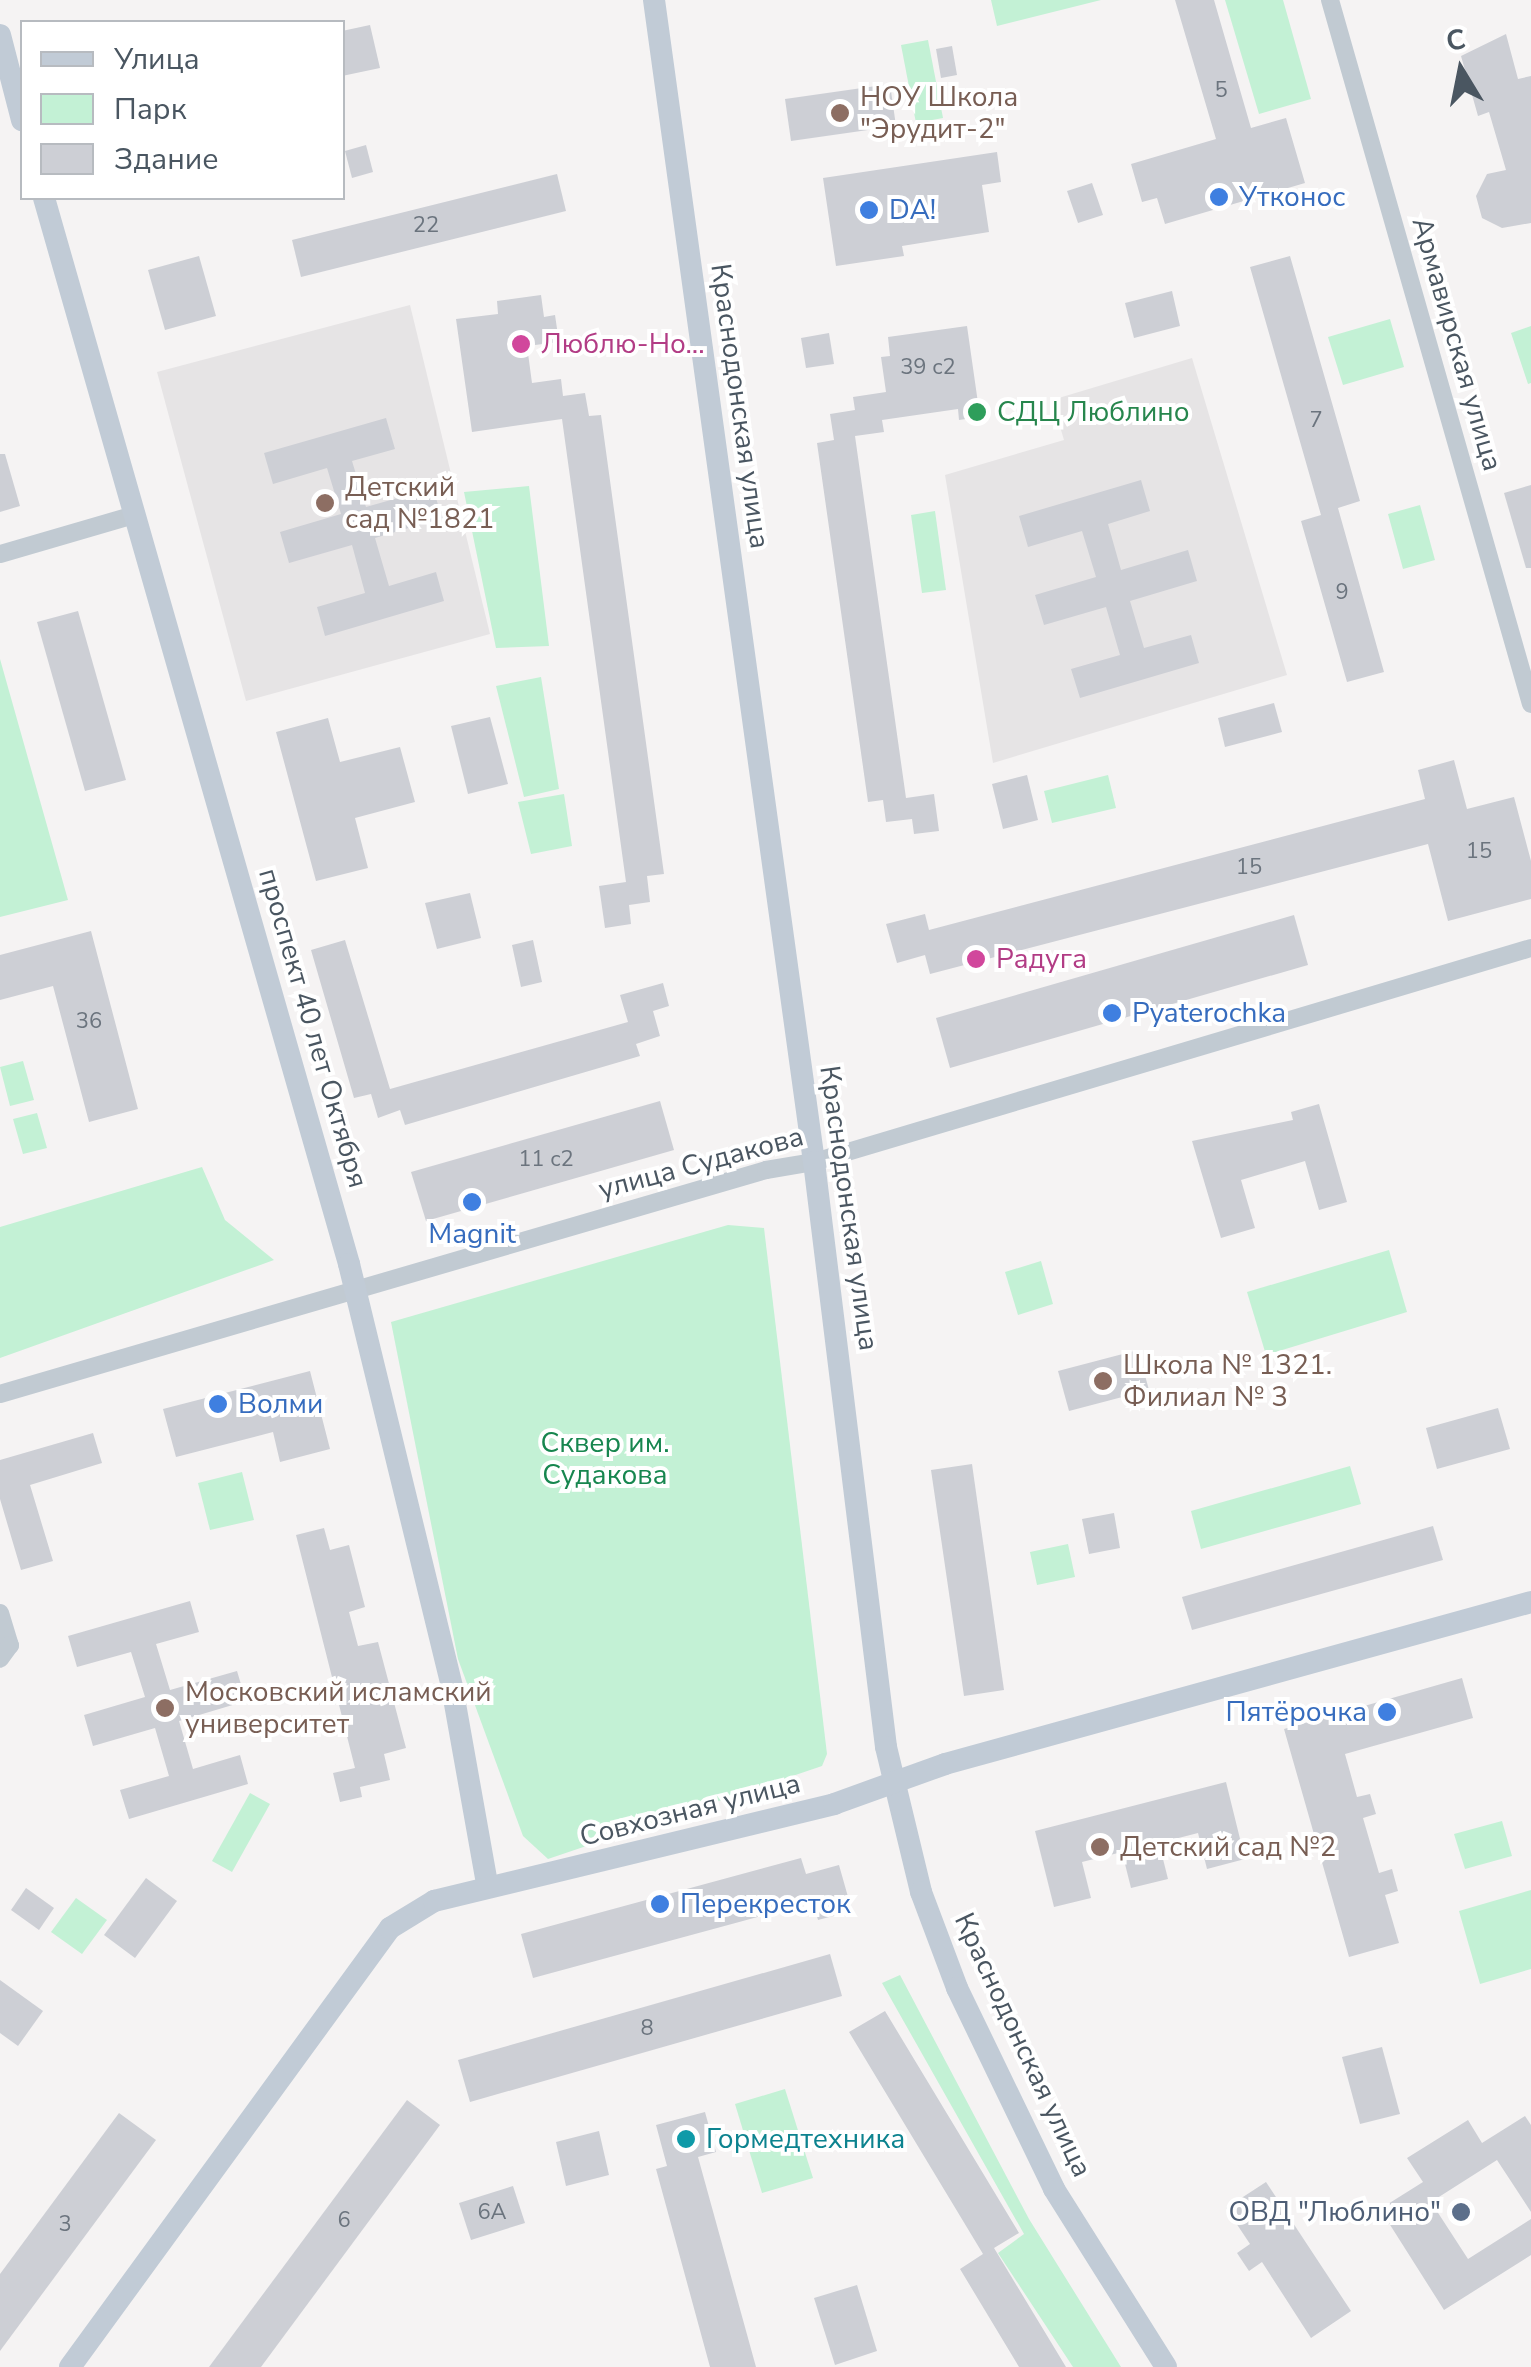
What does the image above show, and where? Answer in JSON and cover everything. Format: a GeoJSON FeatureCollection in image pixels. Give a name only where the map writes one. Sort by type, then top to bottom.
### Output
{"type":"FeatureCollection","features":[{"type":"Feature","properties":{"kind":"street","name":"Краснодонская улица"},"geometry":{"type":"LineString","coordinates":[[654,0],[895,1782],[921,1892],[956,1988],[1054,2189],[1166,2367]]}},
{"type":"Feature","properties":{"kind":"street","name":"Армавирская улица"},"geometry":{"type":"LineString","coordinates":[[1330,0],[1531,704]]}},
{"type":"Feature","properties":{"kind":"street"},"geometry":{"type":"LineString","coordinates":[[0,34],[20,112]]}},
{"type":"Feature","properties":{"kind":"street","name":"проспект 40 лет Октября"},"geometry":{"type":"LineString","coordinates":[[45,200],[355,1292],[452,1687],[487,1884]]}},
{"type":"Feature","properties":{"kind":"street"},"geometry":{"type":"LineString","coordinates":[[0,554],[134,515]]}},
{"type":"Feature","properties":{"kind":"street","name":"улица Судакова"},"geometry":{"type":"LineString","coordinates":[[0,1394],[766,1170],[814,1162],[1531,948]]}},
{"type":"Feature","properties":{"kind":"street","name":"Совхозная улица"},"geometry":{"type":"LineString","coordinates":[[70,2367],[390,1928],[434,1901],[487,1884],[544,1879],[1531,1602]]}},
{"type":"Feature","properties":{"kind":"street"},"geometry":{"type":"LineString","coordinates":[[0,1612],[10,1645],[0,1659]]}},
{"type":"Feature","properties":{"kind":"shaded area","name":"Детский сад №1821"},"geometry":{"type":"Polygon","coordinates":[[[410,305],[490,634],[246,701],[157,372],[410,305]]]}},
{"type":"Feature","properties":{"kind":"shaded area"},"geometry":{"type":"Polygon","coordinates":[[[1192,358],[1287,675],[993,763],[945,475],[1064,440],[1052,400],[1192,358]]]}},
{"type":"Feature","properties":{"kind":"green space"},"geometry":{"type":"Polygon","coordinates":[[[991,0],[1101,0],[997,26],[991,0]]]}},
{"type":"Feature","properties":{"kind":"green space"},"geometry":{"type":"Polygon","coordinates":[[[1225,0],[1283,0],[1311,99],[1259,114],[1225,0]]]}},
{"type":"Feature","properties":{"kind":"green space"},"geometry":{"type":"Polygon","coordinates":[[[928,40],[943,118],[916,123],[901,45],[928,40]]]}},
{"type":"Feature","properties":{"kind":"green space"},"geometry":{"type":"Polygon","coordinates":[[[1390,319],[1404,367],[1343,385],[1328,337],[1390,319]]]}},
{"type":"Feature","properties":{"kind":"green space"},"geometry":{"type":"Polygon","coordinates":[[[1531,326],[1531,383],[1528,384],[1511,333],[1531,326]]]}},
{"type":"Feature","properties":{"kind":"green space"},"geometry":{"type":"Polygon","coordinates":[[[529,486],[549,646],[496,648],[464,492],[529,486]]]}},
{"type":"Feature","properties":{"kind":"green space"},"geometry":{"type":"Polygon","coordinates":[[[1420,505],[1435,560],[1403,569],[1388,514],[1420,505]]]}},
{"type":"Feature","properties":{"kind":"green space"},"geometry":{"type":"Polygon","coordinates":[[[935,511],[946,590],[922,593],[911,515],[935,511]]]}},
{"type":"Feature","properties":{"kind":"green space"},"geometry":{"type":"Polygon","coordinates":[[[0,659],[68,900],[0,917],[0,659]]]}},
{"type":"Feature","properties":{"kind":"green space"},"geometry":{"type":"Polygon","coordinates":[[[541,677],[559,789],[524,797],[496,686],[541,677]]]}},
{"type":"Feature","properties":{"kind":"green space"},"geometry":{"type":"Polygon","coordinates":[[[1108,775],[1116,808],[1052,823],[1044,791],[1108,775]]]}},
{"type":"Feature","properties":{"kind":"green space"},"geometry":{"type":"Polygon","coordinates":[[[564,794],[572,846],[531,854],[518,802],[564,794]]]}},
{"type":"Feature","properties":{"kind":"green space"},"geometry":{"type":"Polygon","coordinates":[[[23,1061],[34,1100],[10,1106],[0,1067],[23,1061]]]}},
{"type":"Feature","properties":{"kind":"green space"},"geometry":{"type":"Polygon","coordinates":[[[37,1113],[47,1148],[23,1154],[13,1119],[37,1113]]]}},
{"type":"Feature","properties":{"kind":"green space"},"geometry":{"type":"Polygon","coordinates":[[[202,1167],[225,1220],[274,1260],[0,1358],[0,1227],[202,1167]]]}},
{"type":"Feature","properties":{"kind":"green space","name":"Сквер им. Судакова"},"geometry":{"type":"Polygon","coordinates":[[[728,1225],[764,1228],[827,1754],[822,1766],[548,1859],[523,1836],[458,1659],[391,1322],[728,1225]]]}},
{"type":"Feature","properties":{"kind":"green space"},"geometry":{"type":"Polygon","coordinates":[[[1389,1250],[1407,1312],[1266,1355],[1247,1292],[1389,1250]]]}},
{"type":"Feature","properties":{"kind":"green space"},"geometry":{"type":"Polygon","coordinates":[[[1041,1261],[1053,1304],[1018,1315],[1005,1272],[1041,1261]]]}},
{"type":"Feature","properties":{"kind":"green space"},"geometry":{"type":"Polygon","coordinates":[[[1350,1466],[1361,1504],[1201,1549],[1191,1511],[1350,1466]]]}},
{"type":"Feature","properties":{"kind":"green space"},"geometry":{"type":"Polygon","coordinates":[[[242,1472],[254,1520],[210,1530],[198,1483],[242,1472]]]}},
{"type":"Feature","properties":{"kind":"green space"},"geometry":{"type":"Polygon","coordinates":[[[1068,1544],[1075,1577],[1037,1585],[1030,1552],[1068,1544]]]}},
{"type":"Feature","properties":{"kind":"green space"},"geometry":{"type":"Polygon","coordinates":[[[250,1793],[270,1804],[232,1872],[212,1861],[250,1793]]]}},
{"type":"Feature","properties":{"kind":"green space"},"geometry":{"type":"Polygon","coordinates":[[[1502,1821],[1512,1856],[1465,1869],[1454,1834],[1502,1821]]]}},
{"type":"Feature","properties":{"kind":"green space"},"geometry":{"type":"Polygon","coordinates":[[[1531,1890],[1531,1969],[1480,1984],[1459,1911],[1531,1890]]]}},
{"type":"Feature","properties":{"kind":"green space"},"geometry":{"type":"Polygon","coordinates":[[[76,1898],[107,1920],[82,1954],[51,1932],[76,1898]]]}},
{"type":"Feature","properties":{"kind":"green space"},"geometry":{"type":"Polygon","coordinates":[[[900,1975],[1029,2219],[1121,2367],[1073,2367],[998,2253],[1024,2234],[882,1983],[900,1975]]]}},
{"type":"Feature","properties":{"kind":"green space"},"geometry":{"type":"Polygon","coordinates":[[[785,2089],[813,2178],[762,2193],[735,2104],[785,2089]]]}},
{"type":"Feature","properties":{"kind":"building"},"geometry":{"type":"Polygon","coordinates":[[[1175,0],[1214,0],[1251,128],[1286,118],[1305,183],[1165,224],[1157,198],[1142,202],[1131,164],[1216,139],[1175,0]]]}},
{"type":"Feature","properties":{"kind":"building"},"geometry":{"type":"Polygon","coordinates":[[[370,25],[380,68],[345,75],[345,30],[370,25]]]}},
{"type":"Feature","properties":{"kind":"building"},"geometry":{"type":"Polygon","coordinates":[[[1506,34],[1518,79],[1531,76],[1531,223],[1502,228],[1482,218],[1476,196],[1487,174],[1506,170],[1489,112],[1478,116],[1461,56],[1506,34]]]}},
{"type":"Feature","properties":{"kind":"building"},"geometry":{"type":"Polygon","coordinates":[[[952,46],[957,75],[941,78],[936,49],[952,46]]]}},
{"type":"Feature","properties":{"kind":"building","name":"НОУ Школа \"Эрудит-2\""},"geometry":{"type":"Polygon","coordinates":[[[890,84],[896,126],[791,141],[785,99],[890,84]]]}},
{"type":"Feature","properties":{"kind":"building"},"geometry":{"type":"Polygon","coordinates":[[[366,145],[373,172],[352,178],[345,151],[366,145]]]}},
{"type":"Feature","properties":{"kind":"building"},"geometry":{"type":"Polygon","coordinates":[[[997,152],[1001,182],[982,185],[989,232],[902,246],[904,256],[836,266],[823,178],[997,152]]]}},
{"type":"Feature","properties":{"kind":"building"},"geometry":{"type":"Polygon","coordinates":[[[557,174],[566,211],[301,277],[292,240],[557,174]]]}},
{"type":"Feature","properties":{"kind":"building"},"geometry":{"type":"Polygon","coordinates":[[[1092,183],[1103,215],[1078,223],[1067,191],[1092,183]]]}},
{"type":"Feature","properties":{"kind":"building"},"geometry":{"type":"Polygon","coordinates":[[[199,256],[216,316],[165,330],[148,270],[199,256]]]}},
{"type":"Feature","properties":{"kind":"building"},"geometry":{"type":"Polygon","coordinates":[[[1290,256],[1360,501],[1338,508],[1384,672],[1347,682],[1301,521],[1321,515],[1250,267],[1290,256]]]}},
{"type":"Feature","properties":{"kind":"building"},"geometry":{"type":"Polygon","coordinates":[[[1172,291],[1180,326],[1134,338],[1125,303],[1172,291]]]}},
{"type":"Feature","properties":{"kind":"building"},"geometry":{"type":"Polygon","coordinates":[[[541,295],[544,317],[555,315],[559,342],[527,346],[532,383],[561,379],[563,396],[585,393],[589,416],[601,415],[664,874],[647,876],[650,902],[629,905],[631,924],[605,928],[599,886],[626,882],[562,419],[472,432],[456,319],[498,314],[497,301],[541,295]]]}},
{"type":"Feature","properties":{"kind":"building"},"geometry":{"type":"Polygon","coordinates":[[[967,326],[980,417],[959,420],[958,409],[882,420],[884,432],[855,436],[906,798],[934,794],[939,831],[914,834],[912,819],[886,822],[883,800],[868,802],[817,443],[834,440],[830,414],[855,410],[853,397],[886,392],[881,357],[890,356],[888,337],[967,326]]]}},
{"type":"Feature","properties":{"kind":"building"},"geometry":{"type":"Polygon","coordinates":[[[829,333],[834,364],[806,368],[801,338],[829,333]]]}},
{"type":"Feature","properties":{"kind":"building"},"geometry":{"type":"Polygon","coordinates":[[[386,418],[395,449],[352,461],[366,507],[433,488],[442,518],[375,538],[389,586],[436,572],[444,601],[325,636],[317,607],[365,593],[352,545],[289,563],[280,532],[341,514],[327,468],[273,484],[264,453],[386,418]]]}},
{"type":"Feature","properties":{"kind":"building"},"geometry":{"type":"Polygon","coordinates":[[[0,454],[5,454],[20,506],[0,512],[0,454]]]}},
{"type":"Feature","properties":{"kind":"building"},"geometry":{"type":"Polygon","coordinates":[[[1141,480],[1150,511],[1108,524],[1121,570],[1188,550],[1197,581],[1130,601],[1144,648],[1191,635],[1199,663],[1080,698],[1071,669],[1120,655],[1106,607],[1044,625],[1035,595],[1096,577],[1082,531],[1028,547],[1019,516],[1141,480]]]}},
{"type":"Feature","properties":{"kind":"building"},"geometry":{"type":"Polygon","coordinates":[[[1531,485],[1531,568],[1526,568],[1504,493],[1531,485]]]}},
{"type":"Feature","properties":{"kind":"building"},"geometry":{"type":"Polygon","coordinates":[[[78,611],[126,780],[85,791],[37,622],[78,611]]]}},
{"type":"Feature","properties":{"kind":"building"},"geometry":{"type":"Polygon","coordinates":[[[1274,703],[1282,732],[1225,747],[1218,718],[1274,703]]]}},
{"type":"Feature","properties":{"kind":"building"},"geometry":{"type":"Polygon","coordinates":[[[490,717],[508,784],[468,794],[451,726],[490,717]]]}},
{"type":"Feature","properties":{"kind":"building"},"geometry":{"type":"Polygon","coordinates":[[[328,718],[340,762],[400,747],[415,802],[355,818],[368,868],[316,881],[276,732],[328,718]]]}},
{"type":"Feature","properties":{"kind":"building"},"geometry":{"type":"Polygon","coordinates":[[[1454,760],[1467,809],[1514,797],[1531,861],[1531,899],[1448,921],[1428,844],[930,974],[925,955],[897,963],[886,924],[925,914],[929,930],[1425,799],[1418,770],[1454,760]]]}},
{"type":"Feature","properties":{"kind":"building"},"geometry":{"type":"Polygon","coordinates":[[[1027,775],[1038,820],[1003,829],[992,784],[1027,775]]]}},
{"type":"Feature","properties":{"kind":"building"},"geometry":{"type":"Polygon","coordinates":[[[470,893],[481,938],[437,949],[425,903],[470,893]]]}},
{"type":"Feature","properties":{"kind":"building"},"geometry":{"type":"Polygon","coordinates":[[[1294,915],[1308,965],[950,1068],[936,1018],[1294,915]]]}},
{"type":"Feature","properties":{"kind":"building"},"geometry":{"type":"Polygon","coordinates":[[[91,931],[138,1109],[89,1122],[53,986],[0,1000],[0,955],[91,931]]]}},
{"type":"Feature","properties":{"kind":"building"},"geometry":{"type":"Polygon","coordinates":[[[345,940],[390,1089],[628,1022],[620,995],[663,983],[669,1006],[653,1011],[660,1036],[636,1044],[640,1056],[405,1125],[400,1110],[378,1118],[371,1094],[354,1098],[311,950],[345,940]]]}},
{"type":"Feature","properties":{"kind":"building"},"geometry":{"type":"Polygon","coordinates":[[[533,940],[542,982],[521,987],[512,945],[533,940]]]}},
{"type":"Feature","properties":{"kind":"building"},"geometry":{"type":"Polygon","coordinates":[[[660,1101],[674,1150],[426,1221],[411,1172],[660,1101]]]}},
{"type":"Feature","properties":{"kind":"building"},"geometry":{"type":"Polygon","coordinates":[[[1319,1104],[1347,1202],[1319,1210],[1305,1161],[1241,1180],[1255,1228],[1221,1238],[1192,1141],[1293,1120],[1291,1112],[1319,1104]]]}},
{"type":"Feature","properties":{"kind":"building","name":"Школа № 1321. Филиал № 3"},"geometry":{"type":"Polygon","coordinates":[[[1138,1350],[1149,1390],[1069,1411],[1058,1371],[1138,1350]]]}},
{"type":"Feature","properties":{"kind":"building"},"geometry":{"type":"Polygon","coordinates":[[[310,1371],[330,1449],[280,1462],[273,1432],[176,1457],[163,1409],[310,1371]]]}},
{"type":"Feature","properties":{"kind":"building"},"geometry":{"type":"Polygon","coordinates":[[[1498,1408],[1510,1449],[1437,1469],[1426,1428],[1498,1408]]]}},
{"type":"Feature","properties":{"kind":"building"},"geometry":{"type":"Polygon","coordinates":[[[93,1433],[102,1463],[30,1485],[53,1561],[21,1570],[0,1499],[0,1460],[93,1433]]]}},
{"type":"Feature","properties":{"kind":"building"},"geometry":{"type":"Polygon","coordinates":[[[972,1464],[1004,1690],[964,1696],[931,1470],[972,1464]]]}},
{"type":"Feature","properties":{"kind":"building"},"geometry":{"type":"Polygon","coordinates":[[[1114,1513],[1120,1548],[1089,1554],[1082,1519],[1114,1513]]]}},
{"type":"Feature","properties":{"kind":"building"},"geometry":{"type":"Polygon","coordinates":[[[1433,1526],[1443,1560],[1192,1630],[1182,1597],[1433,1526]]]}},
{"type":"Feature","properties":{"kind":"building"},"geometry":{"type":"Polygon","coordinates":[[[324,1528],[330,1550],[349,1545],[365,1607],[349,1612],[358,1646],[378,1642],[406,1748],[384,1754],[390,1780],[360,1787],[362,1797],[340,1802],[333,1773],[355,1768],[296,1535],[324,1528]]]}},
{"type":"Feature","properties":{"kind":"building","name":"Московский исламский университет"},"geometry":{"type":"Polygon","coordinates":[[[190,1601],[199,1632],[156,1644],[170,1690],[237,1671],[246,1701],[179,1721],[193,1769],[240,1755],[248,1784],[129,1819],[120,1790],[169,1776],[155,1728],[93,1746],[84,1715],[145,1697],[131,1652],[77,1667],[68,1636],[190,1601]]]}},
{"type":"Feature","properties":{"kind":"building"},"geometry":{"type":"Polygon","coordinates":[[[1462,1678],[1473,1718],[1345,1754],[1357,1797],[1370,1794],[1376,1814],[1363,1818],[1379,1873],[1392,1869],[1398,1891],[1385,1895],[1399,1943],[1349,1957],[1284,1729],[1462,1678]]]}},
{"type":"Feature","properties":{"kind":"building","name":"Детский сад №2"},"geometry":{"type":"Polygon","coordinates":[[[1226,1782],[1245,1859],[1207,1869],[1198,1833],[1159,1843],[1168,1879],[1131,1888],[1122,1852],[1082,1862],[1091,1898],[1054,1907],[1035,1831],[1226,1782]]]}},
{"type":"Feature","properties":{"kind":"building"},"geometry":{"type":"Polygon","coordinates":[[[801,1858],[806,1874],[839,1865],[852,1911],[818,1920],[813,1902],[533,1978],[521,1934],[801,1858]]]}},
{"type":"Feature","properties":{"kind":"building"},"geometry":{"type":"Polygon","coordinates":[[[146,1878],[177,1901],[135,1958],[104,1935],[146,1878]]]}},
{"type":"Feature","properties":{"kind":"building"},"geometry":{"type":"Polygon","coordinates":[[[26,1888],[54,1908],[39,1930],[11,1910],[26,1888]]]}},
{"type":"Feature","properties":{"kind":"building"},"geometry":{"type":"Polygon","coordinates":[[[830,1954],[842,1996],[470,2102],[458,2060],[830,1954]]]}},
{"type":"Feature","properties":{"kind":"building"},"geometry":{"type":"Polygon","coordinates":[[[0,1980],[43,2011],[18,2046],[0,2033],[0,1980]]]}},
{"type":"Feature","properties":{"kind":"building"},"geometry":{"type":"Polygon","coordinates":[[[885,2011],[1019,2233],[994,2248],[1066,2367],[1019,2367],[960,2269],[983,2254],[849,2032],[885,2011]]]}},
{"type":"Feature","properties":{"kind":"building"},"geometry":{"type":"Polygon","coordinates":[[[1382,2047],[1400,2114],[1360,2124],[1342,2057],[1382,2047]]]}},
{"type":"Feature","properties":{"kind":"building"},"geometry":{"type":"Polygon","coordinates":[[[407,2100],[440,2125],[261,2367],[209,2367],[407,2100]]]}},
{"type":"Feature","properties":{"kind":"building"},"geometry":{"type":"Polygon","coordinates":[[[705,2112],[716,2152],[698,2157],[756,2367],[710,2367],[656,2169],[667,2166],[656,2125],[705,2112]]]}},
{"type":"Feature","properties":{"kind":"building"},"geometry":{"type":"Polygon","coordinates":[[[119,2113],[156,2140],[0,2351],[0,2274],[119,2113]]]}},
{"type":"Feature","properties":{"kind":"building"},"geometry":{"type":"Polygon","coordinates":[[[1525,2116],[1531,2125],[1531,2212],[1497,2160],[1431,2202],[1468,2259],[1531,2219],[1531,2255],[1444,2310],[1380,2209],[1423,2182],[1407,2158],[1468,2120],[1482,2143],[1525,2116]]]}},
{"type":"Feature","properties":{"kind":"building"},"geometry":{"type":"Polygon","coordinates":[[[599,2131],[609,2175],[566,2186],[556,2142],[599,2131]]]}},
{"type":"Feature","properties":{"kind":"building"},"geometry":{"type":"Polygon","coordinates":[[[1266,2182],[1351,2311],[1311,2338],[1262,2262],[1249,2271],[1237,2253],[1250,2244],[1226,2208],[1266,2182]]]}},
{"type":"Feature","properties":{"kind":"building"},"geometry":{"type":"Polygon","coordinates":[[[513,2186],[525,2223],[471,2240],[459,2203],[513,2186]]]}},
{"type":"Feature","properties":{"kind":"building"},"geometry":{"type":"Polygon","coordinates":[[[857,2285],[877,2351],[835,2365],[814,2298],[857,2285]]]}},
{"type":"Feature","properties":{"kind":"place","name":"НОУ Школа \"Эрудит-2\""},"geometry":{"type":"Point","coordinates":[840,113]}},
{"type":"Feature","properties":{"kind":"place","name":"Утконос"},"geometry":{"type":"Point","coordinates":[1219,197]}},
{"type":"Feature","properties":{"kind":"place","name":"DA!"},"geometry":{"type":"Point","coordinates":[869,210]}},
{"type":"Feature","properties":{"kind":"place","name":"Люблю-Но..."},"geometry":{"type":"Point","coordinates":[521,344]}},
{"type":"Feature","properties":{"kind":"place","name":"СДЦ Люблино"},"geometry":{"type":"Point","coordinates":[977,412]}},
{"type":"Feature","properties":{"kind":"place","name":"Детский сад №1821"},"geometry":{"type":"Point","coordinates":[325,503]}},
{"type":"Feature","properties":{"kind":"place","name":"Радуга"},"geometry":{"type":"Point","coordinates":[976,959]}},
{"type":"Feature","properties":{"kind":"place","name":"Pyaterochka"},"geometry":{"type":"Point","coordinates":[1112,1013]}},
{"type":"Feature","properties":{"kind":"place","name":"Magnit"},"geometry":{"type":"Point","coordinates":[472,1202]}},
{"type":"Feature","properties":{"kind":"place","name":"Школа № 1321. Филиал № 3"},"geometry":{"type":"Point","coordinates":[1103,1381]}},
{"type":"Feature","properties":{"kind":"place","name":"Волми"},"geometry":{"type":"Point","coordinates":[218,1404]}},
{"type":"Feature","properties":{"kind":"place","name":"Московский исламский университет"},"geometry":{"type":"Point","coordinates":[165,1708]}},
{"type":"Feature","properties":{"kind":"place","name":"Пятёрочка"},"geometry":{"type":"Point","coordinates":[1387,1712]}},
{"type":"Feature","properties":{"kind":"place","name":"Детский сад №2"},"geometry":{"type":"Point","coordinates":[1100,1847]}},
{"type":"Feature","properties":{"kind":"place","name":"Перекресток"},"geometry":{"type":"Point","coordinates":[660,1904]}},
{"type":"Feature","properties":{"kind":"place","name":"Гормедтехника"},"geometry":{"type":"Point","coordinates":[686,2139]}},
{"type":"Feature","properties":{"kind":"place","name":"ОВД \"Люблино\""},"geometry":{"type":"Point","coordinates":[1461,2212]}}]}
